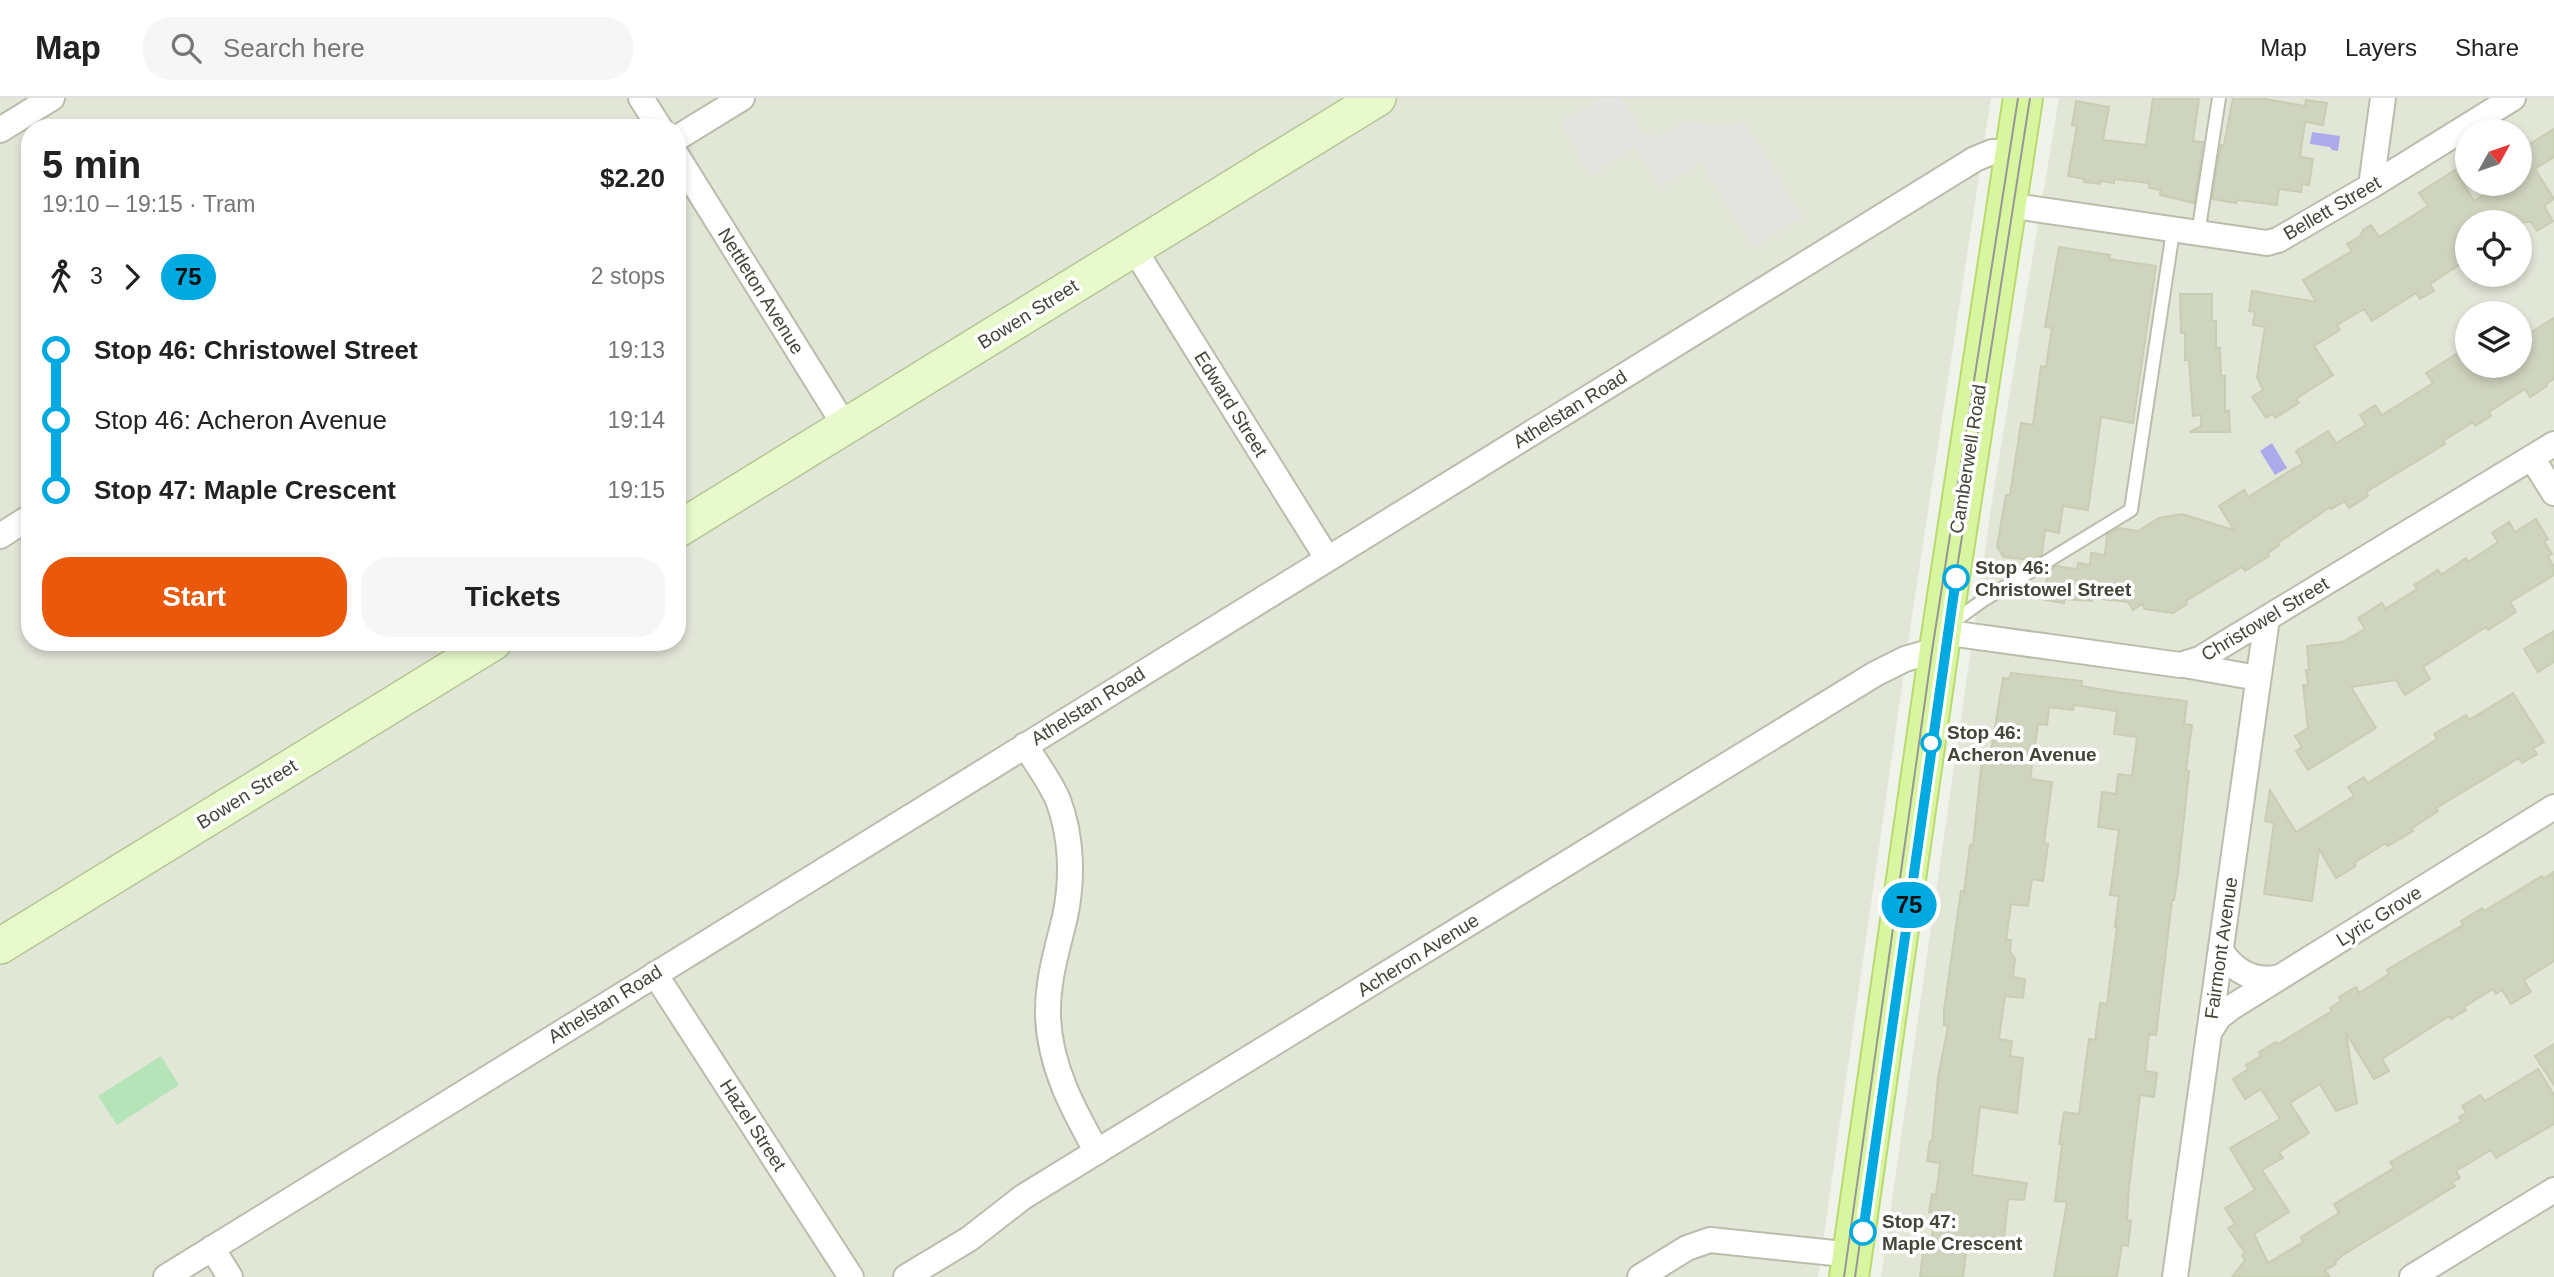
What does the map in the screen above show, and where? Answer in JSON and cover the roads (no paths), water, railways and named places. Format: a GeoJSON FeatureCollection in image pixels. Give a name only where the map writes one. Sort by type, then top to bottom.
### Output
{"type":"FeatureCollection","features":[{"type":"Feature","properties":{"kind":"main road","name":"Camberwell Road"},"geometry":{"type":"LineString","coordinates":[[1851,1266],[1941,637],[2023,98]]}},
{"type":"Feature","properties":{"kind":"street"},"geometry":{"type":"LineString","coordinates":[[0,131],[52,98]]}},
{"type":"Feature","properties":{"kind":"street"},"geometry":{"type":"LineString","coordinates":[[642,98],[655,119]]}},
{"type":"Feature","properties":{"kind":"street"},"geometry":{"type":"LineString","coordinates":[[686,132],[742,98]]}},
{"type":"Feature","properties":{"kind":"street","name":"Bowen Street"},"geometry":{"type":"LineString","coordinates":[[686,524],[1378,98]]}},
{"type":"Feature","properties":{"kind":"street"},"geometry":{"type":"LineString","coordinates":[[2371,186],[2383,98]]}},
{"type":"Feature","properties":{"kind":"street","name":"Bellett Street"},"geometry":{"type":"LineString","coordinates":[[2007,205],[2267,243],[2278,240],[2371,186],[2513,98]]}},
{"type":"Feature","properties":{"kind":"street","name":"Athelstan Road"},"geometry":{"type":"LineString","coordinates":[[166,1277],[1975,159],[1992,152],[2015,152]]}},
{"type":"Feature","properties":{"kind":"street","name":"Nettleton Avenue"},"geometry":{"type":"LineString","coordinates":[[686,170],[845,426]]}},
{"type":"Feature","properties":{"kind":"street","name":"Edward Street"},"geometry":{"type":"LineString","coordinates":[[1134,249],[1327,558]]}},
{"type":"Feature","properties":{"kind":"street","name":"Christowel Street"},"geometry":{"type":"LineString","coordinates":[[1941,637],[2180,665],[2200,659],[2554,444]]}},
{"type":"Feature","properties":{"kind":"street"},"geometry":{"type":"LineString","coordinates":[[2532,458],[2554,493]]}},
{"type":"Feature","properties":{"kind":"street"},"geometry":{"type":"LineString","coordinates":[[0,536],[21,523]]}},
{"type":"Feature","properties":{"kind":"street","name":"Fairmont Avenue"},"geometry":{"type":"LineString","coordinates":[[2175,1277],[2267,618]]}},
{"type":"Feature","properties":{"kind":"street","name":"Acheron Avenue"},"geometry":{"type":"LineString","coordinates":[[906,1277],[992,1224],[1013,1204],[1097,1152],[1875,674],[1941,637]]}},
{"type":"Feature","properties":{"kind":"street","name":"Bowen Street"},"geometry":{"type":"LineString","coordinates":[[0,946],[479,651]]}},
{"type":"Feature","properties":{"kind":"street"},"geometry":{"type":"LineString","coordinates":[[2180,665],[2258,678]]}},
{"type":"Feature","properties":{"kind":"street"},"geometry":{"type":"LineString","coordinates":[[1025,745],[1057,799],[1065,824],[1069,856],[1068,898],[1056,947],[1049,994],[1051,1041],[1072,1108],[1097,1152]]}},
{"type":"Feature","properties":{"kind":"street","name":"Lyric Grove"},"geometry":{"type":"LineString","coordinates":[[2210,1031],[2224,1013],[2554,807]]}},
{"type":"Feature","properties":{"kind":"street"},"geometry":{"type":"LineString","coordinates":[[2221,951],[2234,967],[2247,975],[2267,979],[2281,977]]}},
{"type":"Feature","properties":{"kind":"street","name":"Hazel Street"},"geometry":{"type":"LineString","coordinates":[[655,974],[851,1277]]}},
{"type":"Feature","properties":{"kind":"street"},"geometry":{"type":"LineString","coordinates":[[2412,1277],[2554,1190]]}},
{"type":"Feature","properties":{"kind":"street"},"geometry":{"type":"LineString","coordinates":[[1640,1277],[1687,1248],[1710,1240],[1851,1266]]}},
{"type":"Feature","properties":{"kind":"street"},"geometry":{"type":"LineString","coordinates":[[212,1248],[230,1277]]}},
{"type":"Feature","properties":{"kind":"lane"},"geometry":{"type":"LineString","coordinates":[[2198,234],[2219,98]]}},
{"type":"Feature","properties":{"kind":"lane"},"geometry":{"type":"LineString","coordinates":[[1941,637],[1982,601],[2131,510],[2174,230]]}},
{"type":"Feature","properties":{"kind":"tram line"},"geometry":{"type":"LineString","coordinates":[[1844,1277],[1932,651],[2018,98]]}},
{"type":"Feature","properties":{"kind":"tram line"},"geometry":{"type":"LineString","coordinates":[[1855,1277],[1947,633],[2030,98]]}},
{"type":"Feature","properties":{"kind":"tram line","name":"75"},"geometry":{"type":"LineString","coordinates":[[1863,1232],[1956,578]]}},
{"type":"Feature","properties":{"kind":"place","name":"Stop 46: Christowel Street"},"geometry":{"type":"Point","coordinates":[1956,578]}},
{"type":"Feature","properties":{"kind":"place","name":"Stop 46: Acheron Avenue"},"geometry":{"type":"Point","coordinates":[1931,743]}},
{"type":"Feature","properties":{"kind":"place","name":"Stop 47: Maple Crescent"},"geometry":{"type":"Point","coordinates":[1863,1232]}}]}
